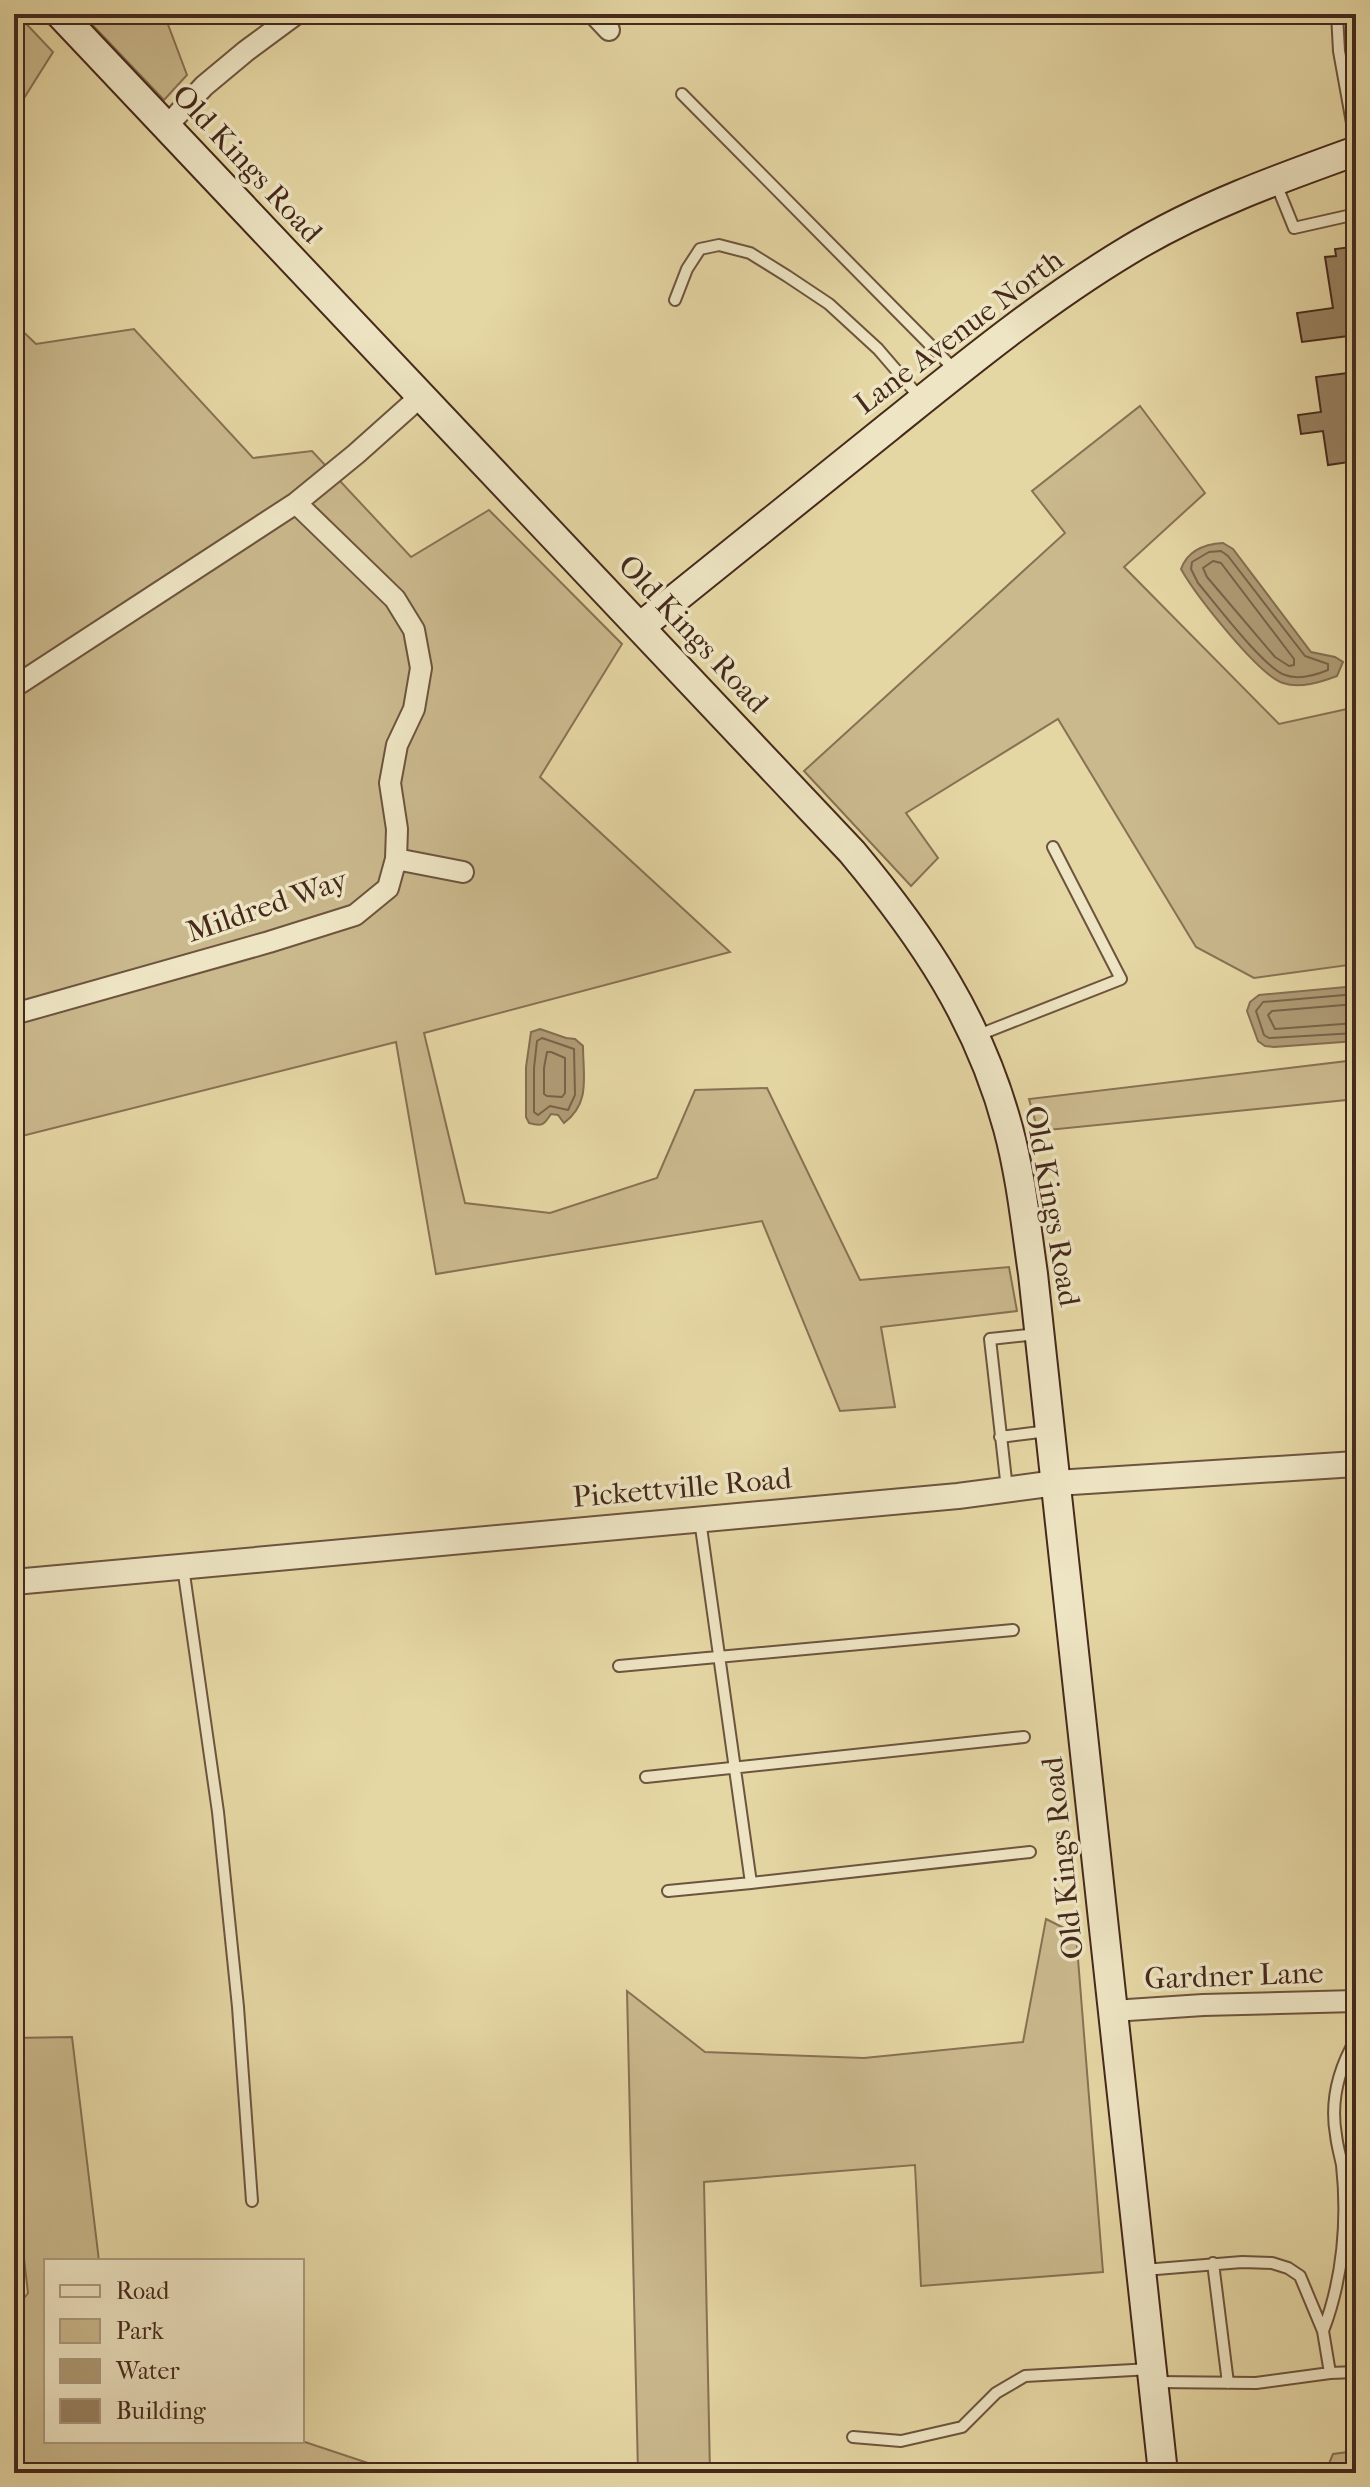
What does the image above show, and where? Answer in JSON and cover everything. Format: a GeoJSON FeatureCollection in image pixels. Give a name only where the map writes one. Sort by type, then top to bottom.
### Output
{"type":"FeatureCollection","features":[{"type":"Feature","properties":{"kind":"main road","name":"Old Kings Road"},"geometry":{"type":"LineString","coordinates":[[60,14],[852,852],[896,904],[934,959],[974,1037],[1009,1130],[1023,1205],[1163,2473]]}},
{"type":"Feature","properties":{"kind":"main road","name":"Lane Avenue North"},"geometry":{"type":"LineString","coordinates":[[640,627],[922,400],[1065,291],[1130,249],[1197,213],[1356,148]]}},
{"type":"Feature","properties":{"kind":"street"},"geometry":{"type":"LineString","coordinates":[[166,127],[204,86],[296,14]]}},
{"type":"Feature","properties":{"kind":"street"},"geometry":{"type":"LineString","coordinates":[[594,14],[609,30]]}},
{"type":"Feature","properties":{"kind":"street"},"geometry":{"type":"LineString","coordinates":[[14,687],[296,503],[421,396]]}},
{"type":"Feature","properties":{"kind":"street","name":"Mildred Way"},"geometry":{"type":"LineString","coordinates":[[14,1014],[254,947],[355,915],[388,888],[396,859],[397,829],[390,783],[397,745],[414,709],[421,668],[414,630],[395,599],[296,503]]}},
{"type":"Feature","properties":{"kind":"street"},"geometry":{"type":"LineString","coordinates":[[396,859],[463,872]]}},
{"type":"Feature","properties":{"kind":"street","name":"Pickettville Road"},"geometry":{"type":"LineString","coordinates":[[14,1582],[1056,1483],[1356,1464]]}},
{"type":"Feature","properties":{"kind":"street","name":"Gardner Lane"},"geometry":{"type":"LineString","coordinates":[[1113,2011],[1356,2001]]}},
{"type":"Feature","properties":{"kind":"lane"},"geometry":{"type":"LineString","coordinates":[[1337,14],[1339,51],[1356,148]]}},
{"type":"Feature","properties":{"kind":"lane"},"geometry":{"type":"LineString","coordinates":[[682,94],[958,372]]}},
{"type":"Feature","properties":{"kind":"lane"},"geometry":{"type":"LineString","coordinates":[[1274,180],[1294,228],[1356,214]]}},
{"type":"Feature","properties":{"kind":"lane"},"geometry":{"type":"LineString","coordinates":[[675,300],[687,269],[700,249],[719,245],[750,253],[829,304],[878,349],[922,400]]}},
{"type":"Feature","properties":{"kind":"lane"},"geometry":{"type":"LineString","coordinates":[[974,1037],[1121,979],[1053,847]]}},
{"type":"Feature","properties":{"kind":"lane"},"geometry":{"type":"LineString","coordinates":[[1007,1489],[990,1339],[1039,1334]]}},
{"type":"Feature","properties":{"kind":"lane"},"geometry":{"type":"LineString","coordinates":[[1000,1437],[1050,1431]]}},
{"type":"Feature","properties":{"kind":"lane"},"geometry":{"type":"LineString","coordinates":[[700,1518],[751,1883]]}},
{"type":"Feature","properties":{"kind":"lane"},"geometry":{"type":"LineString","coordinates":[[183,1565],[218,1812],[238,2007],[252,2201]]}},
{"type":"Feature","properties":{"kind":"lane"},"geometry":{"type":"LineString","coordinates":[[619,1666],[1013,1630]]}},
{"type":"Feature","properties":{"kind":"lane"},"geometry":{"type":"LineString","coordinates":[[646,1777],[1024,1737]]}},
{"type":"Feature","properties":{"kind":"lane"},"geometry":{"type":"LineString","coordinates":[[668,1891],[1030,1852]]}},
{"type":"Feature","properties":{"kind":"lane"},"geometry":{"type":"LineString","coordinates":[[1323,2331],[1332,2307],[1342,2247],[1342,2165],[1335,2131],[1335,2093],[1344,2059],[1356,2039]]}},
{"type":"Feature","properties":{"kind":"lane"},"geometry":{"type":"LineString","coordinates":[[1142,2270],[1213,2263],[1272,2263],[1300,2276],[1323,2331],[1330,2373]]}},
{"type":"Feature","properties":{"kind":"lane"},"geometry":{"type":"LineString","coordinates":[[1213,2263],[1228,2383]]}},
{"type":"Feature","properties":{"kind":"lane"},"geometry":{"type":"LineString","coordinates":[[853,2437],[901,2441],[962,2427],[996,2393],[1025,2376],[1153,2375],[1256,2383],[1356,2372]]}},
{"type":"Feature","properties":{"kind":"green space"},"geometry":{"type":"Polygon","coordinates":[[[14,14],[53,52],[14,114],[14,14]]]}},
{"type":"Feature","properties":{"kind":"green space"},"geometry":{"type":"Polygon","coordinates":[[[82,14],[164,14],[187,75],[164,100],[82,14]]]}},
{"type":"Feature","properties":{"kind":"green space"},"geometry":{"type":"Polygon","coordinates":[[[14,323],[36,344],[134,329],[253,458],[312,451],[411,557],[489,510],[622,644],[540,777],[730,952],[424,1033],[465,1203],[550,1213],[657,1178],[695,1090],[767,1088],[860,1280],[1009,1267],[1017,1311],[881,1327],[895,1407],[840,1411],[762,1221],[436,1274],[396,1042],[14,1138],[14,323]]]}},
{"type":"Feature","properties":{"kind":"green space"},"geometry":{"type":"Polygon","coordinates":[[[1140,406],[1205,493],[1124,567],[1279,724],[1356,707],[1356,964],[1254,978],[1196,947],[1058,719],[906,813],[938,858],[911,886],[804,771],[1065,533],[1032,491],[1140,406]]]}},
{"type":"Feature","properties":{"kind":"green space"},"geometry":{"type":"Polygon","coordinates":[[[1356,1060],[1356,1099],[1038,1131],[1029,1099],[1356,1060]]]}},
{"type":"Feature","properties":{"kind":"green space"},"geometry":{"type":"Polygon","coordinates":[[[1046,1919],[1076,1934],[1103,2272],[921,2286],[915,2165],[704,2182],[710,2473],[638,2473],[627,1991],[705,2052],[864,2058],[1023,2042],[1046,1919]]]}},
{"type":"Feature","properties":{"kind":"green space"},"geometry":{"type":"Polygon","coordinates":[[[72,2037],[99,2259],[44,2259],[44,2443],[304,2442],[398,2473],[14,2473],[14,2311],[28,2293],[14,2172],[14,2038],[72,2037]]]}},
{"type":"Feature","properties":{"kind":"green space"},"geometry":{"type":"Polygon","coordinates":[[[1356,2451],[1356,2473],[1325,2473],[1333,2454],[1356,2451]]]}},
{"type":"Feature","properties":{"kind":"water"},"geometry":{"type":"Polygon","coordinates":[[[1223,543],[1233,549],[1311,652],[1343,662],[1337,676],[1303,685],[1290,685],[1272,677],[1243,650],[1181,569],[1188,557],[1198,549],[1223,543]]]}},
{"type":"Feature","properties":{"kind":"water"},"geometry":{"type":"Polygon","coordinates":[[[1356,986],[1356,1041],[1274,1047],[1258,1041],[1247,1011],[1250,1002],[1259,995],[1356,986]]]}},
{"type":"Feature","properties":{"kind":"water"},"geometry":{"type":"Polygon","coordinates":[[[540,1029],[575,1039],[583,1046],[582,1098],[573,1115],[564,1123],[558,1115],[551,1114],[540,1125],[529,1123],[526,1117],[526,1067],[531,1032],[540,1029]]]}},
{"type":"Feature","properties":{"kind":"building"},"geometry":{"type":"Polygon","coordinates":[[[1351,247],[1352,255],[1356,254],[1356,335],[1302,342],[1297,313],[1333,308],[1325,257],[1336,256],[1335,249],[1351,247]]]}},
{"type":"Feature","properties":{"kind":"building"},"geometry":{"type":"Polygon","coordinates":[[[1356,372],[1356,461],[1328,465],[1323,431],[1301,434],[1298,415],[1321,412],[1316,377],[1356,372]]]}}]}
